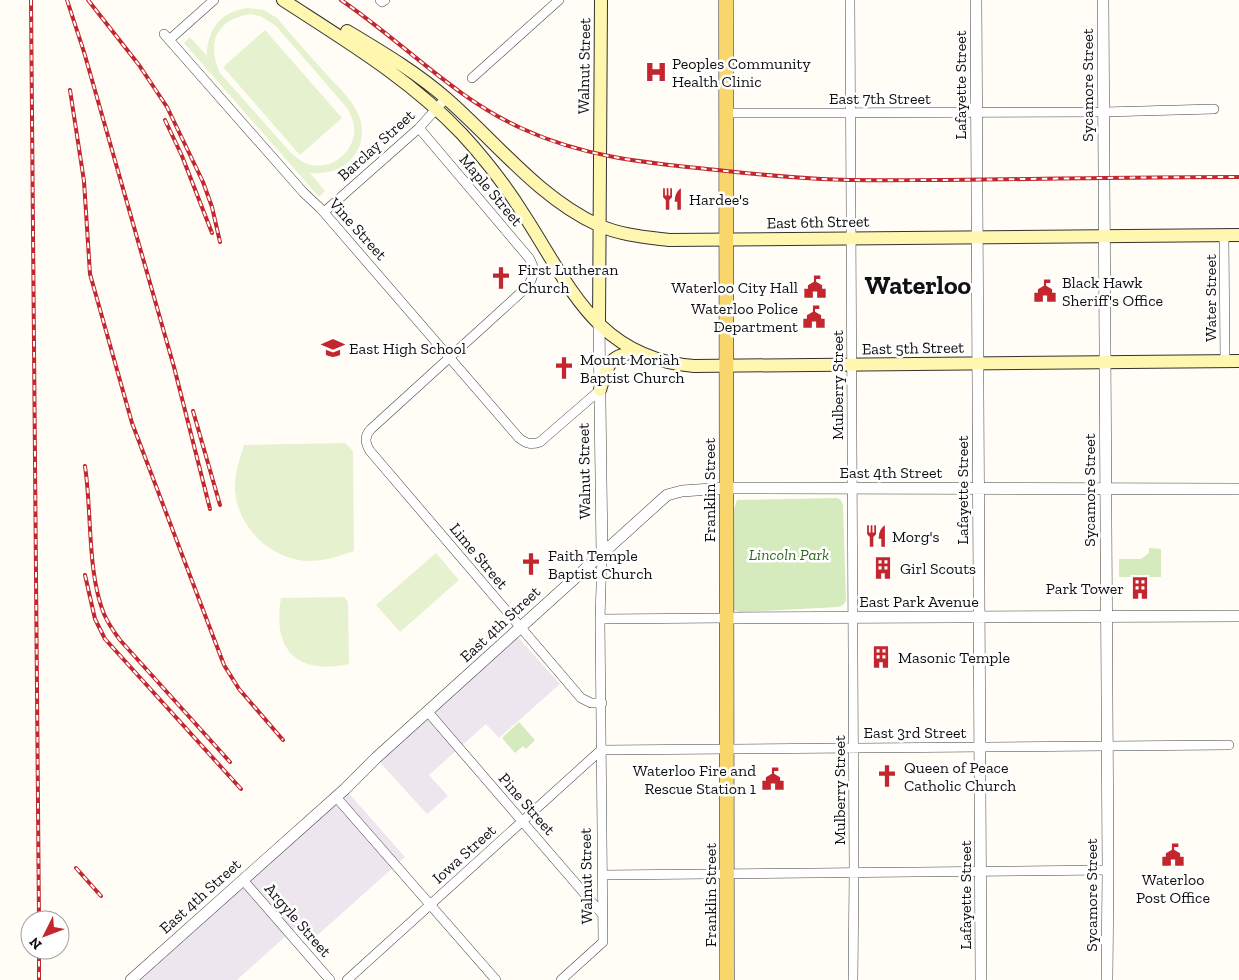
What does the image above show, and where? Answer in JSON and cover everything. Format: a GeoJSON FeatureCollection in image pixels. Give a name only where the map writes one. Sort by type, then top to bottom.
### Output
{"type":"FeatureCollection","features":[{"type":"Feature","properties":{"kind":"main road","name":"East 6th Street"},"geometry":{"type":"LineString","coordinates":[[284,0],[325,19],[407,68],[446,98],[548,193],[571,210],[599,225],[631,234],[668,240],[1239,235]]}},
{"type":"Feature","properties":{"kind":"main road","name":"East 5th Street"},"geometry":{"type":"LineString","coordinates":[[284,0],[382,65],[437,109],[474,147],[496,174],[587,313],[622,344],[655,359],[680,365],[727,366],[1239,361]]}},
{"type":"Feature","properties":{"kind":"main road","name":"Walnut Street"},"geometry":{"type":"LineString","coordinates":[[599,324],[601,0]]}},
{"type":"Feature","properties":{"kind":"main road","name":"Franklin Street"},"geometry":{"type":"LineString","coordinates":[[726,0],[727,980]]}},
{"type":"Feature","properties":{"kind":"main road"},"geometry":{"type":"LineString","coordinates":[[600,390],[606,368],[611,361],[626,353],[639,352]]}},
{"type":"Feature","properties":{"kind":"street","name":"Vine Street"},"geometry":{"type":"LineString","coordinates":[[214,0],[167,37],[303,192],[324,212],[519,438],[528,444],[540,442],[600,390]]}},
{"type":"Feature","properties":{"kind":"street"},"geometry":{"type":"LineString","coordinates":[[472,78],[559,0]]}},
{"type":"Feature","properties":{"kind":"street","name":"Mulberry Street"},"geometry":{"type":"LineString","coordinates":[[850,0],[854,748],[853,980]]}},
{"type":"Feature","properties":{"kind":"street","name":"Lafayette Street"},"geometry":{"type":"LineString","coordinates":[[976,0],[982,980]]}},
{"type":"Feature","properties":{"kind":"street","name":"Sycamore Street"},"geometry":{"type":"LineString","coordinates":[[1103,0],[1107,980]]}},
{"type":"Feature","properties":{"kind":"street","name":"Barclay Street"},"geometry":{"type":"LineString","coordinates":[[324,212],[419,128],[446,98]]}},
{"type":"Feature","properties":{"kind":"street","name":"East 7th Street"},"geometry":{"type":"LineString","coordinates":[[725,113],[1104,112],[1214,109]]}},
{"type":"Feature","properties":{"kind":"street","name":"Maple Street"},"geometry":{"type":"LineString","coordinates":[[419,128],[533,263],[534,274],[527,287],[450,356]]}},
{"type":"Feature","properties":{"kind":"street","name":"Water Street"},"geometry":{"type":"LineString","coordinates":[[1224,235],[1225,361]]}},
{"type":"Feature","properties":{"kind":"street","name":"Walnut Street"},"geometry":{"type":"LineString","coordinates":[[561,980],[603,942],[600,619],[602,554],[599,324]]}},
{"type":"Feature","properties":{"kind":"street","name":"Lime Street"},"geometry":{"type":"LineString","coordinates":[[450,356],[371,429],[366,437],[366,442],[370,451],[581,698],[591,703],[602,703]]}},
{"type":"Feature","properties":{"kind":"street","name":"East 4th Street"},"geometry":{"type":"LineString","coordinates":[[131,980],[667,496],[682,491],[726,488],[1239,489]]}},
{"type":"Feature","properties":{"kind":"street","name":"East Park Avenue"},"geometry":{"type":"LineString","coordinates":[[600,619],[1239,616]]}},
{"type":"Feature","properties":{"kind":"street","name":"Pine Street"},"geometry":{"type":"LineString","coordinates":[[428,712],[603,915]]}},
{"type":"Feature","properties":{"kind":"street","name":"East 3rd Street"},"geometry":{"type":"LineString","coordinates":[[601,750],[1229,745]]}},
{"type":"Feature","properties":{"kind":"street","name":"Iowa Street"},"geometry":{"type":"LineString","coordinates":[[347,980],[601,750]]}},
{"type":"Feature","properties":{"kind":"street"},"geometry":{"type":"LineString","coordinates":[[336,796],[496,980]]}},
{"type":"Feature","properties":{"kind":"street"},"geometry":{"type":"LineString","coordinates":[[602,875],[1108,870]]}},
{"type":"Feature","properties":{"kind":"street","name":"Argyle Street"},"geometry":{"type":"LineString","coordinates":[[243,880],[330,980]]}},
{"type":"Feature","properties":{"kind":"shaded area"},"geometry":{"type":"Polygon","coordinates":[[[515,634],[560,684],[499,738],[486,724],[429,775],[448,796],[427,814],[376,758],[515,634]]]}},
{"type":"Feature","properties":{"kind":"shaded area"},"geometry":{"type":"Polygon","coordinates":[[[345,789],[405,857],[312,940],[298,925],[237,980],[131,980],[345,789]]]}},
{"type":"Feature","properties":{"kind":"green space"},"geometry":{"type":"Polygon","coordinates":[[[248,8],[264,10],[277,18],[347,96],[358,113],[362,134],[359,147],[350,161],[334,170],[310,173],[325,191],[319,197],[184,43],[190,37],[207,56],[210,38],[217,23],[223,17],[238,10],[248,8]],[[252,14],[230,21],[223,26],[218,33],[214,51],[220,73],[291,153],[303,162],[316,166],[333,162],[347,151],[351,144],[354,126],[350,114],[347,108],[276,26],[262,17],[252,14]]]}},
{"type":"Feature","properties":{"kind":"green space"},"geometry":{"type":"Polygon","coordinates":[[[265,30],[342,118],[300,155],[223,67],[265,30]]]}},
{"type":"Feature","properties":{"kind":"green space"},"geometry":{"type":"Polygon","coordinates":[[[345,443],[353,451],[354,551],[315,561],[294,559],[280,554],[256,537],[240,512],[236,498],[235,483],[244,445],[345,443]]]}},
{"type":"Feature","properties":{"kind":"green space","name":"Lincoln Park"},"geometry":{"type":"Polygon","coordinates":[[[837,498],[841,500],[843,505],[846,601],[843,605],[838,607],[740,612],[734,610],[734,509],[737,500],[837,498]]]}},
{"type":"Feature","properties":{"kind":"green space"},"geometry":{"type":"Polygon","coordinates":[[[1149,548],[1161,549],[1161,577],[1119,577],[1119,559],[1141,559],[1149,553],[1149,548]]]}},
{"type":"Feature","properties":{"kind":"green space"},"geometry":{"type":"Polygon","coordinates":[[[436,553],[459,580],[400,632],[376,605],[436,553]]]}},
{"type":"Feature","properties":{"kind":"green space"},"geometry":{"type":"Polygon","coordinates":[[[344,597],[348,602],[349,664],[315,666],[302,662],[292,655],[285,645],[281,632],[279,616],[281,598],[344,597]]]}},
{"type":"Feature","properties":{"kind":"green space"},"geometry":{"type":"Polygon","coordinates":[[[519,722],[535,740],[526,749],[523,746],[515,753],[502,738],[519,722]]]}},
{"type":"Feature","properties":{"kind":"railway"},"geometry":{"type":"LineString","coordinates":[[31,0],[39,910]]}},
{"type":"Feature","properties":{"kind":"railway"},"geometry":{"type":"LineString","coordinates":[[67,0],[84,52],[174,367],[210,509]]}},
{"type":"Feature","properties":{"kind":"railway"},"geometry":{"type":"LineString","coordinates":[[88,0],[139,65],[167,107],[203,182],[212,207],[220,242]]}},
{"type":"Feature","properties":{"kind":"railway"},"geometry":{"type":"LineString","coordinates":[[341,0],[364,16],[451,86],[498,116],[547,139],[570,147],[618,158],[743,173],[836,180],[1239,177]]}},
{"type":"Feature","properties":{"kind":"railway"},"geometry":{"type":"LineString","coordinates":[[70,90],[84,181],[90,274],[132,423],[224,665],[239,689],[283,740]]}},
{"type":"Feature","properties":{"kind":"railway"},"geometry":{"type":"LineString","coordinates":[[165,120],[182,156],[212,233]]}},
{"type":"Feature","properties":{"kind":"railway"},"geometry":{"type":"LineString","coordinates":[[193,411],[220,505]]}},
{"type":"Feature","properties":{"kind":"railway"},"geometry":{"type":"LineString","coordinates":[[85,466],[92,561],[104,614],[120,640],[230,762]]}},
{"type":"Feature","properties":{"kind":"railway"},"geometry":{"type":"LineString","coordinates":[[85,575],[95,619],[105,639],[241,789]]}},
{"type":"Feature","properties":{"kind":"railway"},"geometry":{"type":"LineString","coordinates":[[76,868],[101,896]]}},
{"type":"Feature","properties":{"kind":"railway"},"geometry":{"type":"LineString","coordinates":[[39,960],[39,980]]}},
{"type":"Feature","properties":{"kind":"place","name":"Peoples Community Health Clinic"},"geometry":{"type":"Point","coordinates":[656,72]}},
{"type":"Feature","properties":{"kind":"place","name":"Hardee's"},"geometry":{"type":"Point","coordinates":[672,199]}},
{"type":"Feature","properties":{"kind":"place","name":"First Lutheran Church"},"geometry":{"type":"Point","coordinates":[501,278]}},
{"type":"Feature","properties":{"kind":"place","name":"Waterloo City Hall"},"geometry":{"type":"Point","coordinates":[815,287]}},
{"type":"Feature","properties":{"kind":"place","name":"Black Hawk Sheriff's Office"},"geometry":{"type":"Point","coordinates":[1045,291]}},
{"type":"Feature","properties":{"kind":"place","name":"Waterloo Police Department"},"geometry":{"type":"Point","coordinates":[814,317]}},
{"type":"Feature","properties":{"kind":"place","name":"East High School"},"geometry":{"type":"Point","coordinates":[333,348]}},
{"type":"Feature","properties":{"kind":"place","name":"Mount Moriah Baptist Church"},"geometry":{"type":"Point","coordinates":[564,368]}},
{"type":"Feature","properties":{"kind":"place","name":"Morg's"},"geometry":{"type":"Point","coordinates":[876,536]}},
{"type":"Feature","properties":{"kind":"place","name":"Faith Temple Baptist Church"},"geometry":{"type":"Point","coordinates":[531,564]}},
{"type":"Feature","properties":{"kind":"place","name":"Girl Scouts"},"geometry":{"type":"Point","coordinates":[883,568]}},
{"type":"Feature","properties":{"kind":"place","name":"Park Tower"},"geometry":{"type":"Point","coordinates":[1140,588]}},
{"type":"Feature","properties":{"kind":"place","name":"Masonic Temple"},"geometry":{"type":"Point","coordinates":[881,657]}},
{"type":"Feature","properties":{"kind":"place","name":"Queen of Peace Catholic Church"},"geometry":{"type":"Point","coordinates":[887,776]}},
{"type":"Feature","properties":{"kind":"place","name":"Waterloo Fire and Rescue Station 1"},"geometry":{"type":"Point","coordinates":[773,779]}},
{"type":"Feature","properties":{"kind":"place","name":"Waterloo Post Office"},"geometry":{"type":"Point","coordinates":[1173,855]}},
{"type":"Feature","properties":{"kind":"district","name":"Waterloo"},"geometry":{"type":"Point","coordinates":[918,285]}}]}
